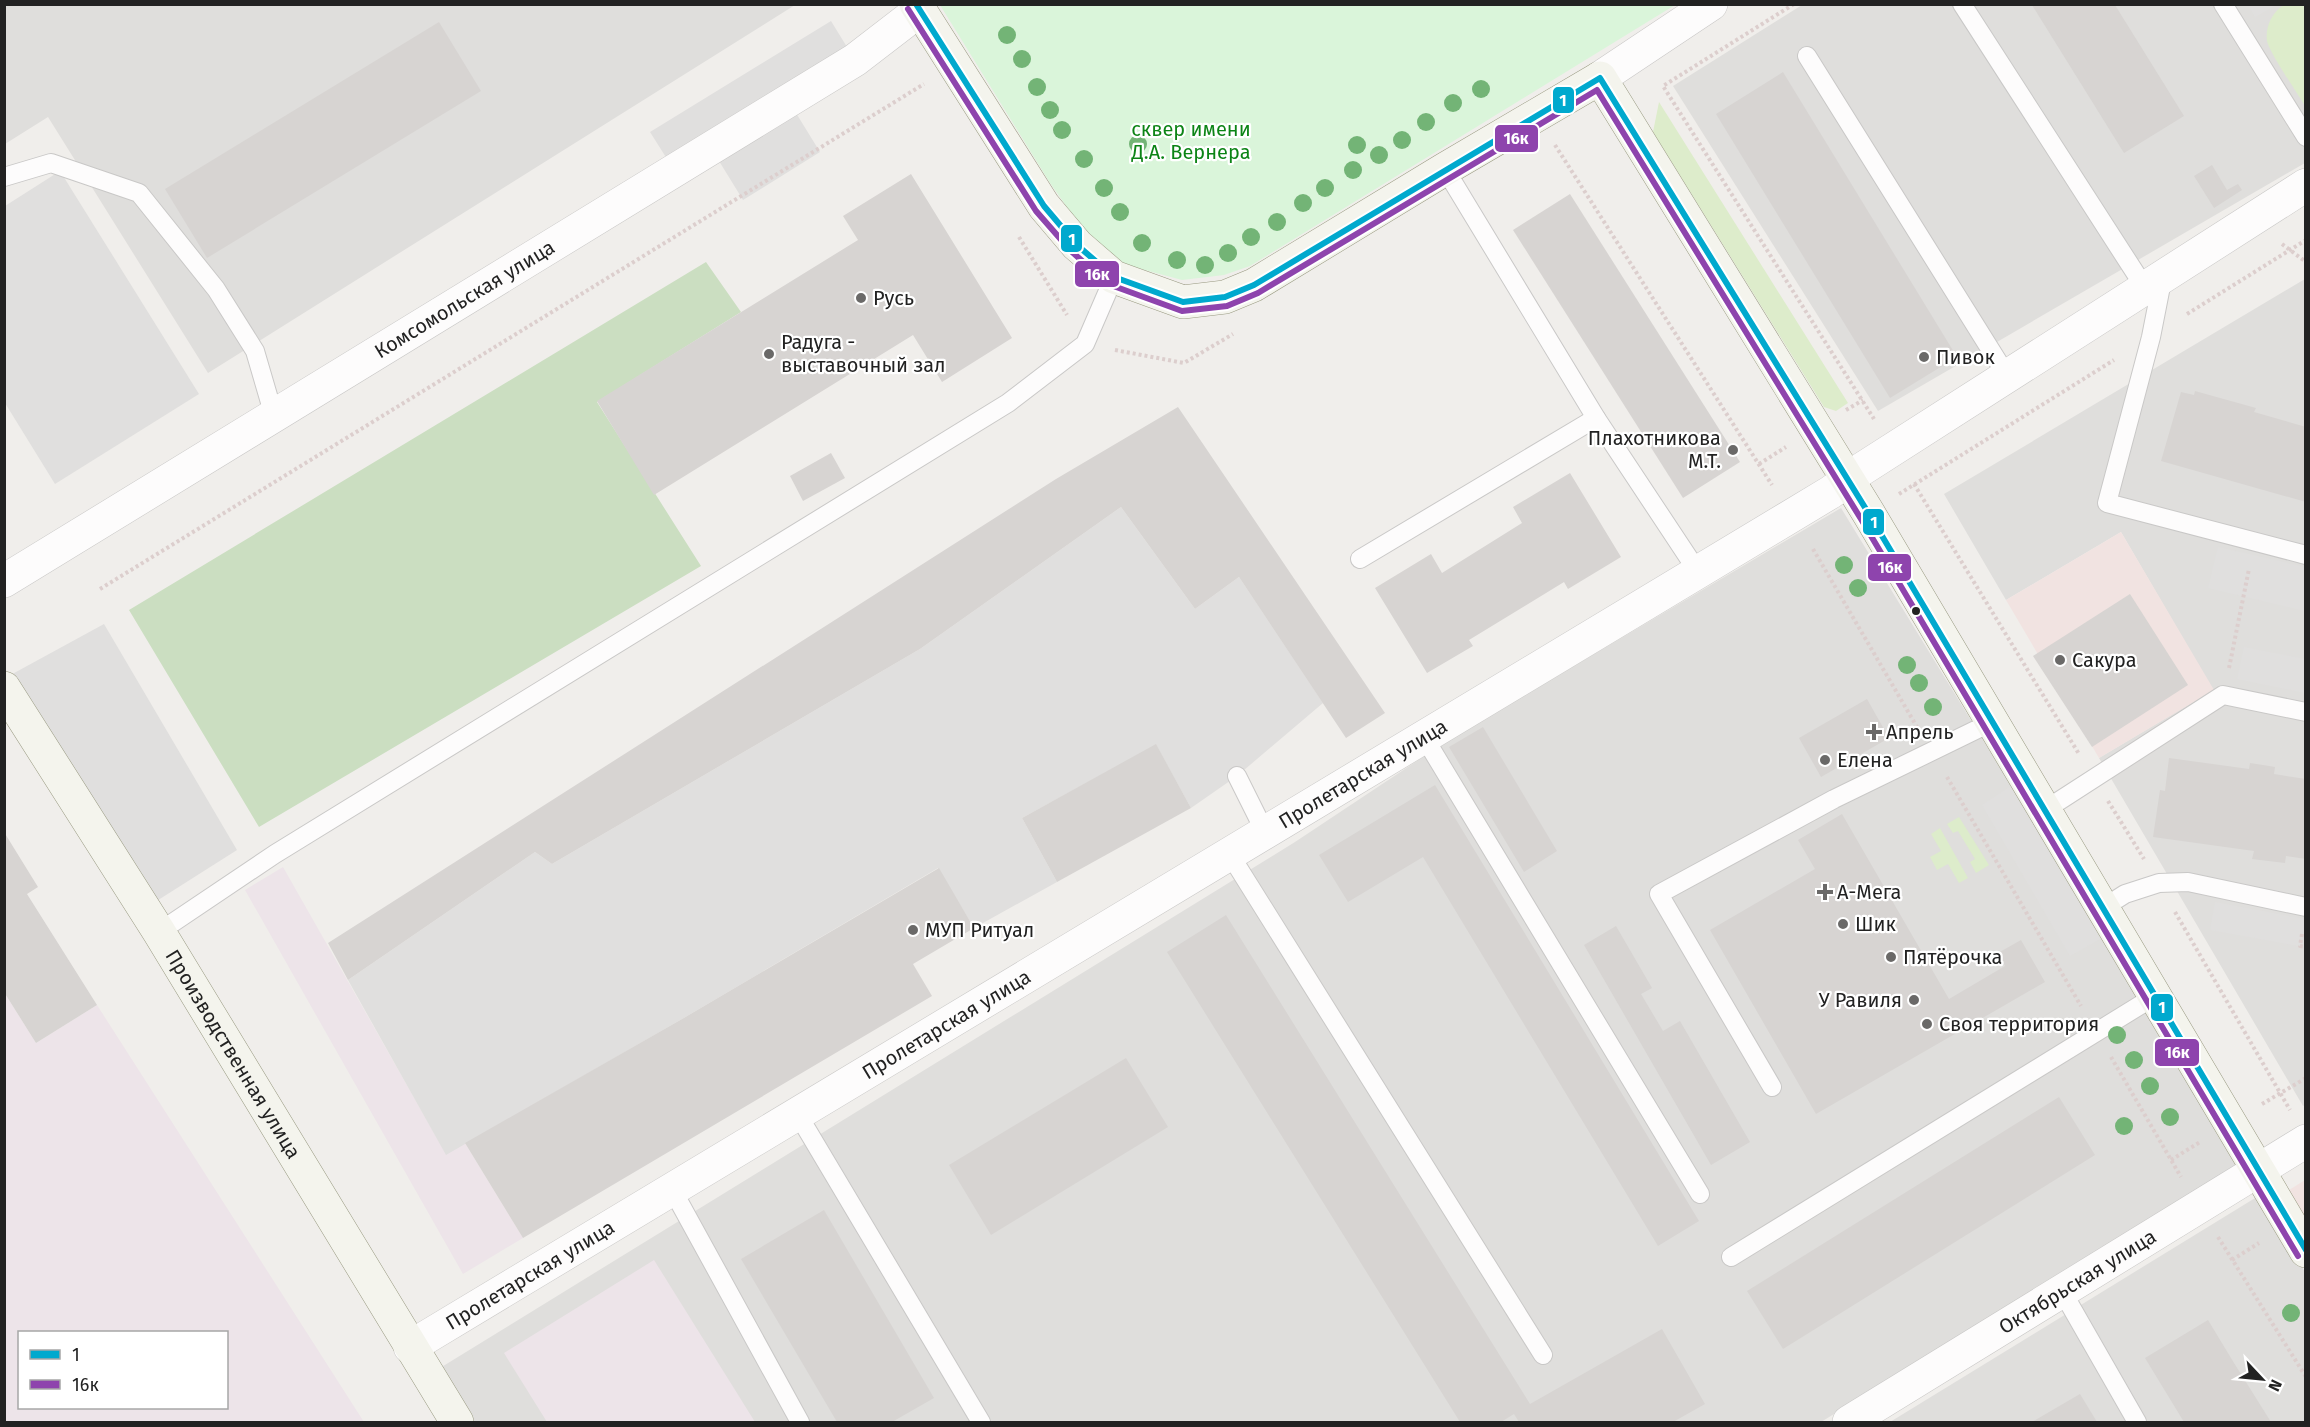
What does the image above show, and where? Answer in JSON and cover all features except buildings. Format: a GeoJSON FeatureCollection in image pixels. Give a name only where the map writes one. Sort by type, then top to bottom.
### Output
{"type":"FeatureCollection","features":[{"type":"Feature","properties":{"kind":"street"},"geometry":{"type":"LineString","coordinates":[[918,7],[1044,206],[1077,245],[1114,277],[1183,302],[1225,297],[1254,285],[1600,78],[1711,4]]}},
{"type":"Feature","properties":{"kind":"street","name":"Комсомольская улица"},"geometry":{"type":"LineString","coordinates":[[4,581],[855,60],[918,7]]}},
{"type":"Feature","properties":{"kind":"street"},"geometry":{"type":"LineString","coordinates":[[1600,78],[1869,514],[2306,1251]]}},
{"type":"Feature","properties":{"kind":"street","name":"Пролетарская улица"},"geometry":{"type":"LineString","coordinates":[[410,1347],[1831,492],[1847,478],[2306,185]]}},
{"type":"Feature","properties":{"kind":"street","name":"Производственная улица"},"geometry":{"type":"LineString","coordinates":[[4,688],[159,932],[457,1422]]}},
{"type":"Feature","properties":{"kind":"street","name":"Октябрьская улица"},"geometry":{"type":"LineString","coordinates":[[1849,1422],[2306,1140]]}},
{"type":"Feature","properties":{"kind":"lane"},"geometry":{"type":"LineString","coordinates":[[1962,4],[2154,282],[2151,337],[2107,503],[2306,555]]}},
{"type":"Feature","properties":{"kind":"lane"},"geometry":{"type":"LineString","coordinates":[[2223,4],[2306,137]]}},
{"type":"Feature","properties":{"kind":"lane"},"geometry":{"type":"LineString","coordinates":[[1807,56],[2007,376]]}},
{"type":"Feature","properties":{"kind":"lane"},"geometry":{"type":"LineString","coordinates":[[4,177],[51,163],[139,193],[216,289],[255,351],[274,416]]}},
{"type":"Feature","properties":{"kind":"lane"},"geometry":{"type":"LineString","coordinates":[[1445,169],[1596,418],[1698,572]]}},
{"type":"Feature","properties":{"kind":"lane"},"geometry":{"type":"LineString","coordinates":[[159,932],[275,854],[1008,403],[1085,344],[1114,277]]}},
{"type":"Feature","properties":{"kind":"lane"},"geometry":{"type":"LineString","coordinates":[[1360,559],[1596,418]]}},
{"type":"Feature","properties":{"kind":"lane"},"geometry":{"type":"LineString","coordinates":[[2045,810],[2223,695],[2306,712]]}},
{"type":"Feature","properties":{"kind":"lane"},"geometry":{"type":"LineString","coordinates":[[1772,1087],[1659,894],[1834,799],[1992,722]]}},
{"type":"Feature","properties":{"kind":"lane"},"geometry":{"type":"LineString","coordinates":[[1424,737],[1700,1194]]}},
{"type":"Feature","properties":{"kind":"lane"},"geometry":{"type":"LineString","coordinates":[[1237,776],[1265,832]]}},
{"type":"Feature","properties":{"kind":"lane"},"geometry":{"type":"LineString","coordinates":[[1229,853],[1543,1355]]}},
{"type":"Feature","properties":{"kind":"lane"},"geometry":{"type":"LineString","coordinates":[[2103,908],[2125,894],[2159,883],[2188,882],[2306,907]]}},
{"type":"Feature","properties":{"kind":"lane"},"geometry":{"type":"LineString","coordinates":[[1731,1257],[2155,996]]}},
{"type":"Feature","properties":{"kind":"lane"},"geometry":{"type":"LineString","coordinates":[[797,1113],[981,1422]]}},
{"type":"Feature","properties":{"kind":"lane"},"geometry":{"type":"LineString","coordinates":[[672,1189],[800,1422]]}},
{"type":"Feature","properties":{"kind":"lane"},"geometry":{"type":"LineString","coordinates":[[2062,1291],[2137,1422]]}},
{"type":"Feature","properties":{"kind":"path"},"geometry":{"type":"LineString","coordinates":[[1794,4],[1663,86],[1892,449]]}},
{"type":"Feature","properties":{"kind":"path"},"geometry":{"type":"LineString","coordinates":[[100,589],[925,84]]}},
{"type":"Feature","properties":{"kind":"path"},"geometry":{"type":"LineString","coordinates":[[1869,514],[2306,240]]}},
{"type":"Feature","properties":{"kind":"path"},"geometry":{"type":"LineString","coordinates":[[1791,516],[1813,549],[2199,1206],[2306,1377]]}},
{"type":"Feature","properties":{"kind":"path"},"geometry":{"type":"LineString","coordinates":[[2223,695],[2254,542]]}},
{"type":"Feature","properties":{"kind":"path"},"geometry":{"type":"LineString","coordinates":[[1813,549],[1822,543]]}},
{"type":"Feature","properties":{"kind":"shaded area"},"geometry":{"type":"Polygon","coordinates":[[[5,5],[795,5],[208,373],[48,117],[5,144],[5,5]]]}},
{"type":"Feature","properties":{"kind":"shaded area"},"geometry":{"type":"Polygon","coordinates":[[[1802,5],[2305,5],[2305,163],[1878,411],[1673,86],[1802,5]]]}},
{"type":"Feature","properties":{"kind":"shaded area"},"geometry":{"type":"Polygon","coordinates":[[[2248,5],[2276,5],[2255,17],[2248,5]]]}},
{"type":"Feature","properties":{"kind":"shaded area"},"geometry":{"type":"Polygon","coordinates":[[[831,21],[855,60],[788,100],[820,152],[743,200],[711,148],[674,170],[650,132],[831,21]]]}},
{"type":"Feature","properties":{"kind":"shaded area"},"geometry":{"type":"Polygon","coordinates":[[[60,171],[199,394],[55,484],[5,403],[5,206],[60,171]]]}},
{"type":"Feature","properties":{"kind":"shaded area"},"geometry":{"type":"Polygon","coordinates":[[[2305,279],[2306,1104],[2303,1106],[2099,758],[2213,690],[2121,532],[2006,600],[1944,494],[2305,279]]]}},
{"type":"Feature","properties":{"kind":"shaded area"},"geometry":{"type":"Polygon","coordinates":[[[1121,507],[1195,609],[1239,577],[1323,703],[1237,776],[1191,808],[1156,745],[1022,818],[1057,882],[974,928],[938,868],[446,1155],[348,980],[535,852],[552,864],[920,649],[1121,507]]]}},
{"type":"Feature","properties":{"kind":"shaded area"},"geometry":{"type":"Polygon","coordinates":[[[1841,508],[2242,1163],[1821,1422],[473,1422],[440,1368],[1295,842],[1444,743],[1841,508]]]}},
{"type":"Feature","properties":{"kind":"shaded area"},"geometry":{"type":"Polygon","coordinates":[[[2121,532],[2214,690],[2099,758],[2006,600],[2121,532]]]}},
{"type":"Feature","properties":{"kind":"shaded area"},"geometry":{"type":"Polygon","coordinates":[[[2218,547],[2305,567],[2305,611],[2208,588],[2218,547]]]}},
{"type":"Feature","properties":{"kind":"shaded area"},"geometry":{"type":"Polygon","coordinates":[[[104,624],[237,850],[144,909],[5,678],[104,624]]]}},
{"type":"Feature","properties":{"kind":"shaded area"},"geometry":{"type":"Polygon","coordinates":[[[2244,647],[2305,659],[2305,693],[2237,679],[2244,647]]]}},
{"type":"Feature","properties":{"kind":"shaded area"},"geometry":{"type":"Polygon","coordinates":[[[2025,777],[2116,930],[2070,956],[1982,805],[2025,777]]]}},
{"type":"Feature","properties":{"kind":"shaded area"},"geometry":{"type":"Polygon","coordinates":[[[283,867],[446,1154],[465,1143],[523,1238],[463,1274],[245,890],[283,867]]]}},
{"type":"Feature","properties":{"kind":"shaded area"},"geometry":{"type":"Polygon","coordinates":[[[2215,902],[2305,919],[2304,947],[2210,930],[2215,902]]]}},
{"type":"Feature","properties":{"kind":"shaded area"},"geometry":{"type":"Polygon","coordinates":[[[4,992],[36,1043],[97,1005],[364,1422],[5,1422],[4,992]]]}},
{"type":"Feature","properties":{"kind":"shaded area"},"geometry":{"type":"Polygon","coordinates":[[[2305,1180],[2305,1223],[2286,1192],[2305,1180]]]}},
{"type":"Feature","properties":{"kind":"shaded area"},"geometry":{"type":"Polygon","coordinates":[[[2260,1195],[2305,1272],[2305,1422],[1890,1422],[2260,1195]]]}},
{"type":"Feature","properties":{"kind":"shaded area"},"geometry":{"type":"Polygon","coordinates":[[[654,1260],[755,1422],[547,1422],[504,1353],[654,1260]]]}},
{"type":"Feature","properties":{"kind":"green space","name":"сквер имени Д.А. Вернера"},"geometry":{"type":"Polygon","coordinates":[[[940,5],[1675,5],[1250,266],[1224,275],[1182,280],[1126,265],[1086,234],[1050,183],[940,5]]]}},
{"type":"Feature","properties":{"kind":"green space"},"geometry":{"type":"Polygon","coordinates":[[[2284,5],[2305,5],[2305,106],[2267,41],[2270,20],[2284,5]]]}},
{"type":"Feature","properties":{"kind":"green space"},"geometry":{"type":"Polygon","coordinates":[[[1659,102],[1848,403],[1836,411],[1824,407],[1653,132],[1659,102]]]}},
{"type":"Feature","properties":{"kind":"green space"},"geometry":{"type":"Polygon","coordinates":[[[706,262],[741,312],[597,402],[701,566],[259,827],[129,610],[706,262]]]}},
{"type":"Feature","properties":{"kind":"green space"},"geometry":{"type":"Polygon","coordinates":[[[1959,817],[1989,865],[1976,873],[1970,862],[1975,859],[1958,831],[1953,833],[1947,824],[1959,817]]]}},
{"type":"Feature","properties":{"kind":"green space"},"geometry":{"type":"Polygon","coordinates":[[[1940,828],[1968,878],[1959,883],[1948,864],[1937,870],[1930,857],[1941,851],[1931,834],[1940,828]]]}},
{"type":"Feature","properties":{"kind":"transit line","name":"1"},"geometry":{"type":"LineString","coordinates":[[916,4],[1044,206],[1077,245],[1114,277],[1183,302],[1225,297],[1254,285],[1600,78],[1869,514],[2306,1250]]}},
{"type":"Feature","properties":{"kind":"transit line","name":"16к"},"geometry":{"type":"LineString","coordinates":[[908,9],[1036,211],[1071,251],[1108,284],[1182,311],[1227,306],[1258,293],[1597,90],[1861,519],[2298,1256]]}},
{"type":"Feature","properties":{"kind":"place","name":"Русь"},"geometry":{"type":"Point","coordinates":[861,298]}},
{"type":"Feature","properties":{"kind":"place","name":"Радуга - выставочный зал"},"geometry":{"type":"Point","coordinates":[769,354]}},
{"type":"Feature","properties":{"kind":"place","name":"Пивок"},"geometry":{"type":"Point","coordinates":[1924,357]}},
{"type":"Feature","properties":{"kind":"place","name":"Плахотникова М.Т."},"geometry":{"type":"Point","coordinates":[1733,450]}},
{"type":"Feature","properties":{"kind":"place","name":"Сакура"},"geometry":{"type":"Point","coordinates":[2060,660]}},
{"type":"Feature","properties":{"kind":"place","name":"Апрель"},"geometry":{"type":"Point","coordinates":[1874,732]}},
{"type":"Feature","properties":{"kind":"place","name":"Елена"},"geometry":{"type":"Point","coordinates":[1825,760]}},
{"type":"Feature","properties":{"kind":"place","name":"А-Мега"},"geometry":{"type":"Point","coordinates":[1825,892]}},
{"type":"Feature","properties":{"kind":"place","name":"Шик"},"geometry":{"type":"Point","coordinates":[1843,924]}},
{"type":"Feature","properties":{"kind":"place","name":"МУП Ритуал"},"geometry":{"type":"Point","coordinates":[913,930]}},
{"type":"Feature","properties":{"kind":"place","name":"Пятёрочка"},"geometry":{"type":"Point","coordinates":[1891,957]}},
{"type":"Feature","properties":{"kind":"place","name":"У Равиля"},"geometry":{"type":"Point","coordinates":[1914,1000]}},
{"type":"Feature","properties":{"kind":"place","name":"Своя территория"},"geometry":{"type":"Point","coordinates":[1927,1024]}}]}
